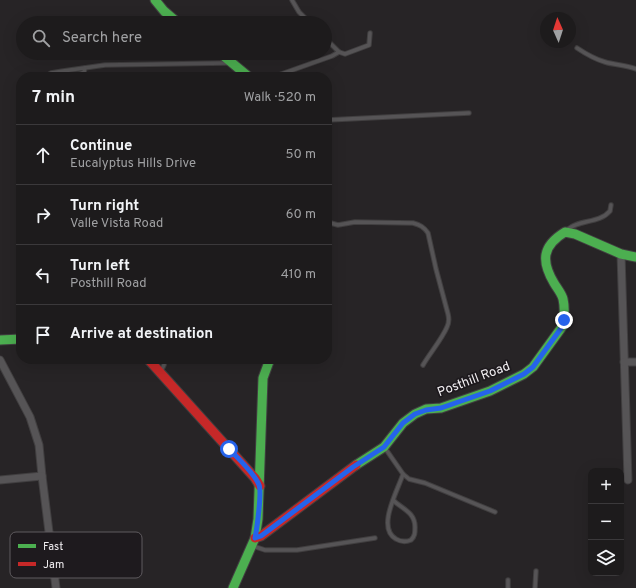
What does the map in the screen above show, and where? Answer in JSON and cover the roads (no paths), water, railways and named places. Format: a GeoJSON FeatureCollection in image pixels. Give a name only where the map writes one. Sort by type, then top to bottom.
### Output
{"type":"FeatureCollection","features":[{"type":"Feature","properties":{"kind":"street"},"geometry":{"type":"LineString","coordinates":[[155,0],[170,16]]}},
{"type":"Feature","properties":{"kind":"street"},"geometry":{"type":"LineString","coordinates":[[229,60],[243,72]]}},
{"type":"Feature","properties":{"kind":"street"},"geometry":{"type":"LineString","coordinates":[[565,232],[575,234],[621,254],[636,257]]}},
{"type":"Feature","properties":{"kind":"street","name":"Posthill Road"},"geometry":{"type":"LineString","coordinates":[[254,542],[353,467],[384,447],[403,423],[415,414],[426,410],[441,408],[490,391],[514,380],[533,367],[562,327],[564,320],[563,299],[547,272],[545,260],[547,248],[555,238],[565,232]]}},
{"type":"Feature","properties":{"kind":"street"},"geometry":{"type":"LineString","coordinates":[[621,254],[628,480]]}},
{"type":"Feature","properties":{"kind":"street"},"geometry":{"type":"LineString","coordinates":[[0,340],[16,339]]}},
{"type":"Feature","properties":{"kind":"street"},"geometry":{"type":"LineString","coordinates":[[0,360],[30,417],[40,445],[42,476],[49,532]]}},
{"type":"Feature","properties":{"kind":"street"},"geometry":{"type":"LineString","coordinates":[[624,362],[636,362]]}},
{"type":"Feature","properties":{"kind":"street"},"geometry":{"type":"LineString","coordinates":[[153,364],[255,478],[260,486]]}},
{"type":"Feature","properties":{"kind":"street"},"geometry":{"type":"LineString","coordinates":[[233,588],[254,542],[258,519],[262,393],[264,378],[268,364]]}},
{"type":"Feature","properties":{"kind":"street"},"geometry":{"type":"LineString","coordinates":[[0,480],[42,476]]}},
{"type":"Feature","properties":{"kind":"street"},"geometry":{"type":"LineString","coordinates":[[55,578],[56,588]]}},
{"type":"Feature","properties":{"kind":"lane"},"geometry":{"type":"LineString","coordinates":[[292,0],[298,12],[302,16]]}},
{"type":"Feature","properties":{"kind":"lane"},"geometry":{"type":"LineString","coordinates":[[332,46],[338,52],[345,54],[369,44],[370,33]]}},
{"type":"Feature","properties":{"kind":"lane"},"geometry":{"type":"LineString","coordinates":[[577,48],[593,58],[636,69]]}},
{"type":"Feature","properties":{"kind":"lane"},"geometry":{"type":"LineString","coordinates":[[332,56],[338,52]]}},
{"type":"Feature","properties":{"kind":"lane"},"geometry":{"type":"LineString","coordinates":[[287,72],[321,60]]}},
{"type":"Feature","properties":{"kind":"lane"},"geometry":{"type":"LineString","coordinates":[[58,72],[105,65],[232,62]]}},
{"type":"Feature","properties":{"kind":"lane"},"geometry":{"type":"LineString","coordinates":[[84,72],[85,68]]}},
{"type":"Feature","properties":{"kind":"lane"},"geometry":{"type":"LineString","coordinates":[[332,120],[469,113]]}},
{"type":"Feature","properties":{"kind":"lane"},"geometry":{"type":"LineString","coordinates":[[565,232],[573,226],[605,216],[610,211],[611,205]]}},
{"type":"Feature","properties":{"kind":"lane"},"geometry":{"type":"LineString","coordinates":[[332,223],[338,225],[355,222],[413,223],[419,225],[428,233],[449,321],[446,330],[423,365]]}},
{"type":"Feature","properties":{"kind":"lane"},"geometry":{"type":"LineString","coordinates":[[160,371],[164,364]]}},
{"type":"Feature","properties":{"kind":"lane"},"geometry":{"type":"LineString","coordinates":[[384,447],[403,474],[409,479],[425,483],[495,512]]}},
{"type":"Feature","properties":{"kind":"lane"},"geometry":{"type":"LineString","coordinates":[[393,500],[400,507],[408,511],[414,521],[415,533],[412,540],[401,541],[396,539],[388,529],[388,520],[393,500],[403,474]]}},
{"type":"Feature","properties":{"kind":"lane"},"geometry":{"type":"LineString","coordinates":[[254,542],[264,550],[297,550],[375,538]]}},
{"type":"Feature","properties":{"kind":"lane"},"geometry":{"type":"LineString","coordinates":[[535,588],[536,571]]}},
{"type":"Feature","properties":{"kind":"lane"},"geometry":{"type":"LineString","coordinates":[[508,580],[508,588]]}}]}
